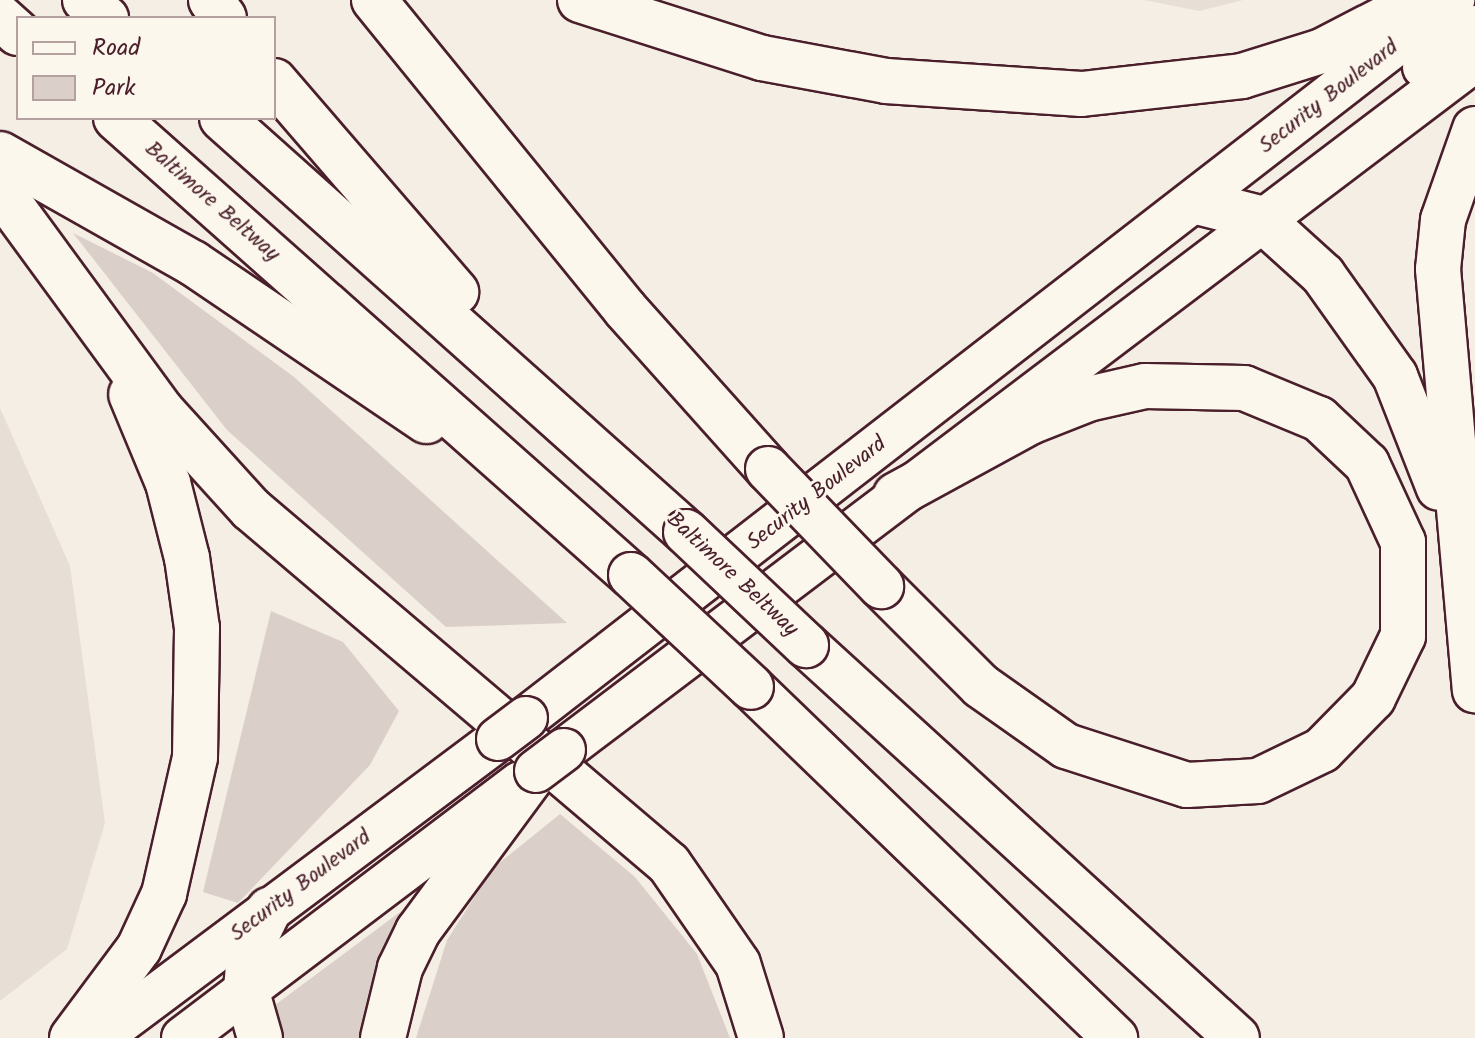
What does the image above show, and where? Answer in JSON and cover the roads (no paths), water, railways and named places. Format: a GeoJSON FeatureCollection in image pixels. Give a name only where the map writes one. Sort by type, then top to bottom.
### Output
{"type":"FeatureCollection","features":[{"type":"Feature","properties":{"kind":"highway"},"geometry":{"type":"LineString","coordinates":[[85,0],[104,16]]}},
{"type":"Feature","properties":{"kind":"highway"},"geometry":{"type":"LineString","coordinates":[[374,0],[625,309],[768,469],[981,686],[1066,746],[1187,785],[1258,781],[1322,750],[1373,698],[1403,636],[1408,571],[1403,542],[1367,464],[1319,419],[1244,388],[1145,386],[1088,399],[1030,422],[896,495]]}},
{"type":"Feature","properties":{"kind":"highway"},"geometry":{"type":"LineString","coordinates":[[580,0],[762,58],[886,81],[1082,94],[1242,76],[1322,51],[1421,0]]}},
{"type":"Feature","properties":{"kind":"highway"},"geometry":{"type":"LineString","coordinates":[[0,17],[16,31]]}},
{"type":"Feature","properties":{"kind":"highway"},"geometry":{"type":"LineString","coordinates":[[276,83],[584,439]]}},
{"type":"Feature","properties":{"kind":"highway","name":"Baltimore Beltway"},"geometry":{"type":"LineString","coordinates":[[118,120],[631,575],[1115,1038]]}},
{"type":"Feature","properties":{"kind":"highway","name":"Baltimore Beltway"},"geometry":{"type":"LineString","coordinates":[[224,120],[584,439],[1237,1038]]}},
{"type":"Feature","properties":{"kind":"highway"},"geometry":{"type":"LineString","coordinates":[[1475,129],[1443,220],[1438,269],[1475,690]]}},
{"type":"Feature","properties":{"kind":"highway"},"geometry":{"type":"LineString","coordinates":[[0,154],[62,183],[193,263],[570,519]]}},
{"type":"Feature","properties":{"kind":"highway"},"geometry":{"type":"LineString","coordinates":[[0,190],[162,411],[262,519],[669,864],[738,964],[761,1038]]}},
{"type":"Feature","properties":{"kind":"highway"},"geometry":{"type":"LineString","coordinates":[[1197,202],[1260,218],[1323,275],[1395,376],[1425,443],[1463,567]]}},
{"type":"Feature","properties":{"kind":"highway"},"geometry":{"type":"LineString","coordinates":[[72,1038],[128,966],[164,894],[185,821],[199,694],[187,558],[168,483],[144,417],[81,300]]}},
{"type":"Feature","properties":{"kind":"highway"},"geometry":{"type":"LineString","coordinates":[[383,1038],[400,968],[418,931],[550,761]]}},
{"type":"Feature","properties":{"kind":"highway"},"geometry":{"type":"LineString","coordinates":[[260,1038],[246,989],[249,951],[269,910]]}},
{"type":"Feature","properties":{"kind":"main road","name":"Security Boulevard"},"geometry":{"type":"LineString","coordinates":[[99,1038],[512,729],[1197,202],[1453,0]]}},
{"type":"Feature","properties":{"kind":"main road"},"geometry":{"type":"LineString","coordinates":[[1260,218],[1265,191],[1475,27]]}},
{"type":"Feature","properties":{"kind":"main road"},"geometry":{"type":"LineString","coordinates":[[183,1038],[1260,218],[1475,60]]}}]}
